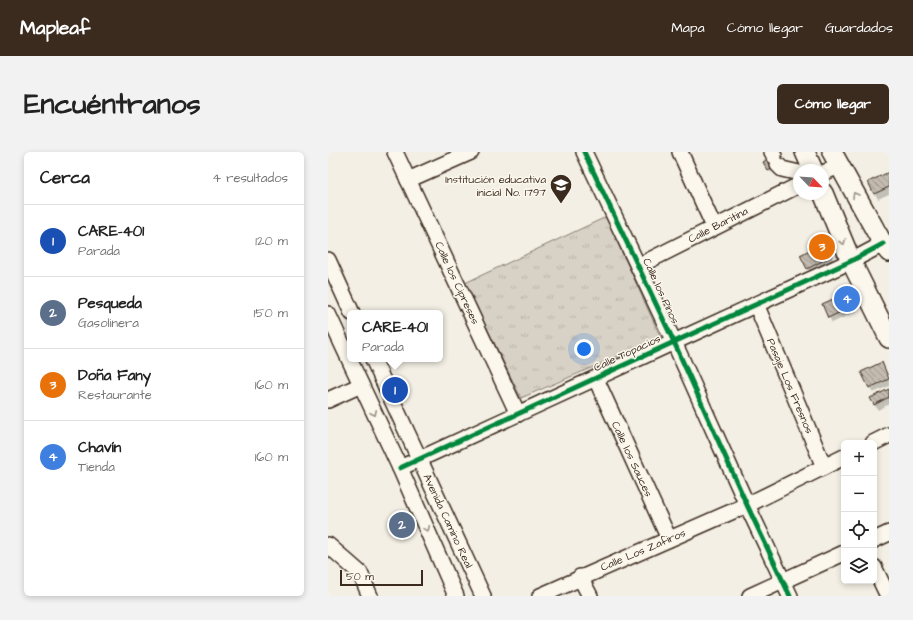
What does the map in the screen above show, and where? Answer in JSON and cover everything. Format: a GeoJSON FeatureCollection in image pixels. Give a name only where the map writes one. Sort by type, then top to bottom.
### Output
{"type":"FeatureCollection","features":[{"type":"Feature","properties":{"kind":"main road"},"geometry":{"type":"LineString","coordinates":[[805,152],[810,164]]}},
{"type":"Feature","properties":{"kind":"main road"},"geometry":{"type":"LineString","coordinates":[[831,163],[886,248]]}},
{"type":"Feature","properties":{"kind":"main road"},"geometry":{"type":"LineString","coordinates":[[826,200],[851,260],[887,331]]}},
{"type":"Feature","properties":{"kind":"street","name":"Calle los Cipreses"},"geometry":{"type":"LineString","coordinates":[[395,152],[518,414]]}},
{"type":"Feature","properties":{"kind":"street"},"geometry":{"type":"LineString","coordinates":[[408,180],[471,152]]}},
{"type":"Feature","properties":{"kind":"street","name":"Calle los Pinos"},"geometry":{"type":"LineString","coordinates":[[584,152],[674,342],[747,505]]}},
{"type":"Feature","properties":{"kind":"street"},"geometry":{"type":"LineString","coordinates":[[680,152],[714,227]]}},
{"type":"Feature","properties":{"kind":"street"},"geometry":{"type":"LineString","coordinates":[[774,158],[782,169],[793,172]]}},
{"type":"Feature","properties":{"kind":"street","name":"Calle Baritina"},"geometry":{"type":"LineString","coordinates":[[638,266],[793,188]]}},
{"type":"Feature","properties":{"kind":"street","name":"Calle Topacios"},"geometry":{"type":"LineString","coordinates":[[400,468],[596,379],[851,260],[886,248]]}},
{"type":"Feature","properties":{"kind":"street"},"geometry":{"type":"LineString","coordinates":[[328,260],[351,310]]}},
{"type":"Feature","properties":{"kind":"street","name":"Pasaje Los Fresnos"},"geometry":{"type":"LineString","coordinates":[[756,304],[824,467]]}},
{"type":"Feature","properties":{"kind":"street","name":"Avenida Camino Real"},"geometry":{"type":"LineString","coordinates":[[328,314],[347,355]]}},
{"type":"Feature","properties":{"kind":"street","name":"Avenida Camino Real"},"geometry":{"type":"LineString","coordinates":[[350,362],[400,468],[456,596]]}},
{"type":"Feature","properties":{"kind":"street","name":"Avenida Camino Real"},"geometry":{"type":"LineString","coordinates":[[374,362],[483,596]]}},
{"type":"Feature","properties":{"kind":"street","name":"Calle los Sauces"},"geometry":{"type":"LineString","coordinates":[[596,379],[669,539]]}},
{"type":"Feature","properties":{"kind":"street"},"geometry":{"type":"LineString","coordinates":[[328,400],[361,385]]}},
{"type":"Feature","properties":{"kind":"street"},"geometry":{"type":"LineString","coordinates":[[877,441],[889,435]]}},
{"type":"Feature","properties":{"kind":"street"},"geometry":{"type":"LineString","coordinates":[[790,596],[747,505],[841,458]]}},
{"type":"Feature","properties":{"kind":"street","name":"Calle Los Zafiros"},"geometry":{"type":"LineString","coordinates":[[540,596],[580,577],[747,505]]}},
{"type":"Feature","properties":{"kind":"street"},"geometry":{"type":"LineString","coordinates":[[877,539],[889,533]]}},
{"type":"Feature","properties":{"kind":"street"},"geometry":{"type":"LineString","coordinates":[[328,545],[360,573],[370,596]]}},
{"type":"Feature","properties":{"kind":"street"},"geometry":{"type":"LineString","coordinates":[[750,596],[841,554]]}},
{"type":"Feature","properties":{"kind":"street"},"geometry":{"type":"LineString","coordinates":[[877,573],[888,596]]}},
{"type":"Feature","properties":{"kind":"street"},"geometry":{"type":"LineString","coordinates":[[580,577],[590,596]]}},
{"type":"Feature","properties":{"kind":"green space"},"geometry":{"type":"Polygon","coordinates":[[[606,217],[661,338],[521,398],[465,283],[606,217]]]}},
{"type":"Feature","properties":{"kind":"building"},"geometry":{"type":"Polygon","coordinates":[[[778,154],[782,163],[768,171],[763,162],[778,154]]]}},
{"type":"Feature","properties":{"kind":"building"},"geometry":{"type":"Polygon","coordinates":[[[889,172],[889,187],[874,194],[868,182],[889,172]]]}},
{"type":"Feature","properties":{"kind":"building"},"geometry":{"type":"Polygon","coordinates":[[[825,242],[832,256],[807,269],[800,255],[825,242]]]}},
{"type":"Feature","properties":{"kind":"building"},"geometry":{"type":"Polygon","coordinates":[[[849,292],[855,305],[828,318],[822,304],[849,292]]]}},
{"type":"Feature","properties":{"kind":"building"},"geometry":{"type":"Polygon","coordinates":[[[882,362],[889,379],[869,388],[861,372],[882,362]]]}},
{"type":"Feature","properties":{"kind":"building"},"geometry":{"type":"Polygon","coordinates":[[[889,389],[889,397],[874,405],[870,398],[889,389]]]}},
{"type":"Feature","properties":{"kind":"cycle path"},"geometry":{"type":"LineString","coordinates":[[584,152],[674,342],[747,505],[790,596]]}},
{"type":"Feature","properties":{"kind":"cycle path"},"geometry":{"type":"LineString","coordinates":[[400,468],[851,261],[883,244]]}},
{"type":"Feature","properties":{"kind":"place","name":"Institución educativa inicial No. 1797"},"geometry":{"type":"Point","coordinates":[561,204]}},
{"type":"Feature","properties":{"kind":"place","name":"Doña Fany"},"geometry":{"type":"Point","coordinates":[822,247]}},
{"type":"Feature","properties":{"kind":"place","name":"Chavín"},"geometry":{"type":"Point","coordinates":[847,299]}},
{"type":"Feature","properties":{"kind":"place","name":"CARE-401"},"geometry":{"type":"Point","coordinates":[395,390]}},
{"type":"Feature","properties":{"kind":"place","name":"Pesqueda"},"geometry":{"type":"Point","coordinates":[402,525]}}]}
